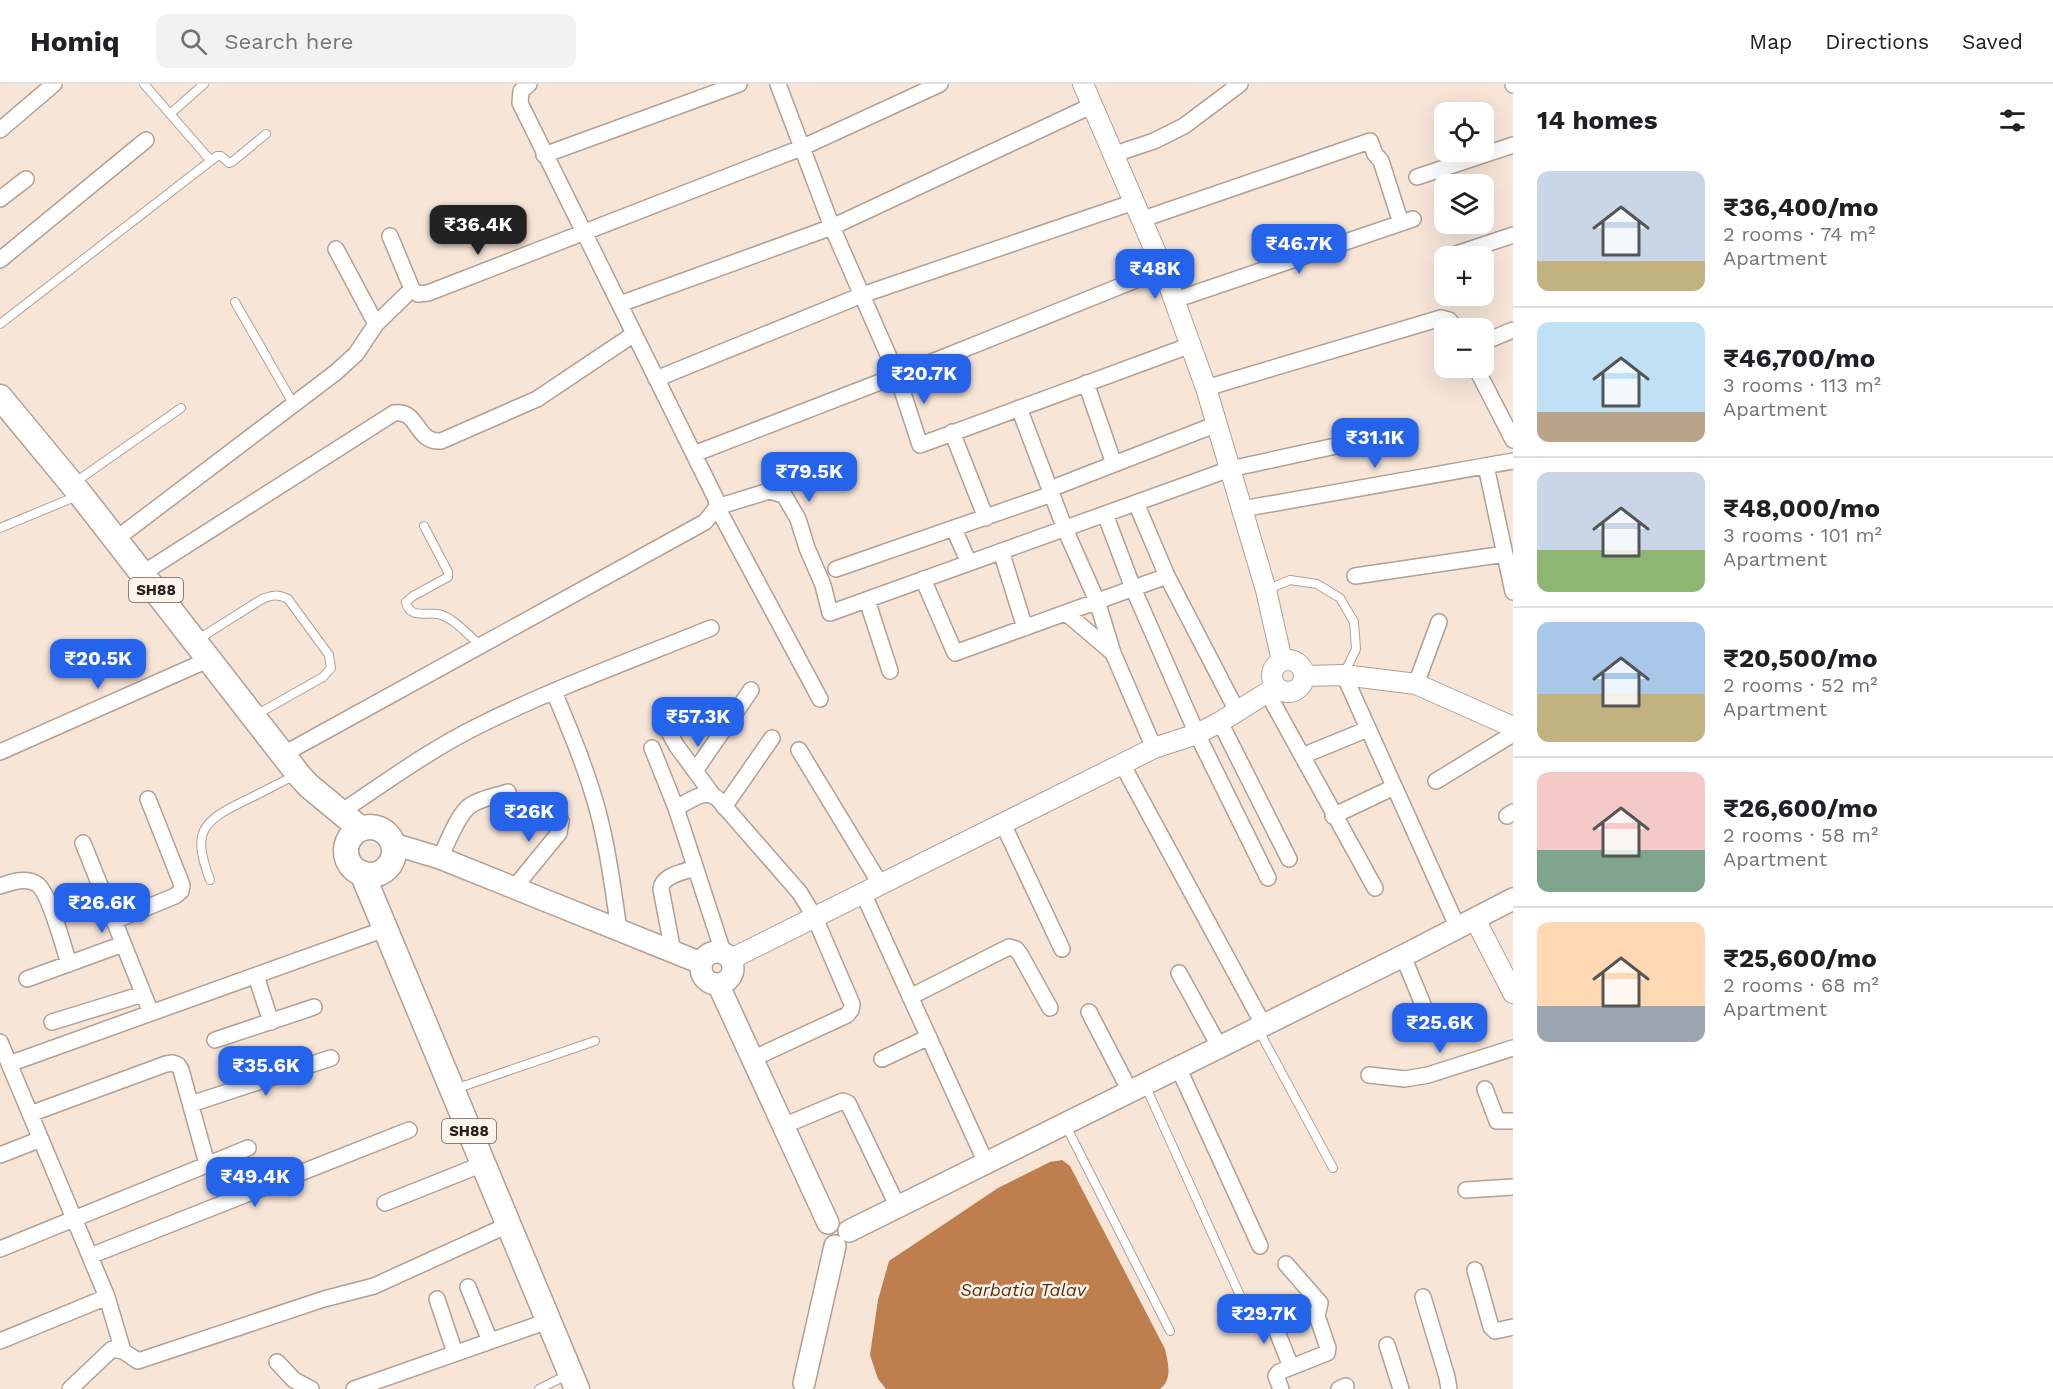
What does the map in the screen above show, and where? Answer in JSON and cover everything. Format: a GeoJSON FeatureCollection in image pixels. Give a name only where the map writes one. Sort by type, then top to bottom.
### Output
{"type":"FeatureCollection","features":[{"type":"Feature","properties":{"kind":"main road","name":"SH88"},"geometry":{"type":"LineString","coordinates":[[0,397],[77,489],[254,715],[282,755],[354,838]]}},
{"type":"Feature","properties":{"kind":"main road","name":"SH88"},"geometry":{"type":"LineString","coordinates":[[304,780],[341,812],[354,838]]}},
{"type":"Feature","properties":{"kind":"main road"},"geometry":{"type":"LineString","coordinates":[[377,828],[390,837],[393,844],[393,859],[383,870],[369,874],[362,873],[350,863],[354,838],[377,828]]}},
{"type":"Feature","properties":{"kind":"main road"},"geometry":{"type":"LineString","coordinates":[[393,844],[440,858],[701,963]]}},
{"type":"Feature","properties":{"kind":"main road","name":"SH88"},"geometry":{"type":"LineString","coordinates":[[362,873],[573,1381]]}},
{"type":"Feature","properties":{"kind":"main road"},"geometry":{"type":"LineString","coordinates":[[842,1239],[898,1207],[1513,899]]}},
{"type":"Feature","properties":{"kind":"main road"},"geometry":{"type":"LineString","coordinates":[[717,951],[727,956],[733,964],[731,975],[728,980],[718,984],[708,981],[700,969],[701,963],[707,955],[717,951]]}},
{"type":"Feature","properties":{"kind":"main road"},"geometry":{"type":"LineString","coordinates":[[718,984],[828,1223],[840,1221],[846,1225],[802,1387]]}},
{"type":"Feature","properties":{"kind":"street"},"geometry":{"type":"LineString","coordinates":[[0,130],[54,84]]}},
{"type":"Feature","properties":{"kind":"street"},"geometry":{"type":"LineString","coordinates":[[529,84],[521,91],[520,103],[544,155],[586,232],[656,380],[716,499],[717,507],[820,699]]}},
{"type":"Feature","properties":{"kind":"street"},"geometry":{"type":"LineString","coordinates":[[544,155],[740,84]]}},
{"type":"Feature","properties":{"kind":"street"},"geometry":{"type":"LineString","coordinates":[[778,84],[832,227],[897,375],[920,445],[1191,345]]}},
{"type":"Feature","properties":{"kind":"street"},"geometry":{"type":"LineString","coordinates":[[390,236],[411,289],[418,294],[428,293],[801,147],[940,84]]}},
{"type":"Feature","properties":{"kind":"street"},"geometry":{"type":"LineString","coordinates":[[1083,84],[1163,268],[1206,388],[1266,590],[1282,661]]}},
{"type":"Feature","properties":{"kind":"street"},"geometry":{"type":"LineString","coordinates":[[1115,154],[1155,141],[1184,126],[1240,84]]}},
{"type":"Feature","properties":{"kind":"street"},"geometry":{"type":"LineString","coordinates":[[620,304],[832,227],[1093,105]]}},
{"type":"Feature","properties":{"kind":"street"},"geometry":{"type":"LineString","coordinates":[[0,260],[146,140]]}},
{"type":"Feature","properties":{"kind":"street"},"geometry":{"type":"LineString","coordinates":[[656,380],[862,295],[1370,141],[1407,221],[1174,300]]}},
{"type":"Feature","properties":{"kind":"street"},"geometry":{"type":"LineString","coordinates":[[1417,177],[1513,145]]}},
{"type":"Feature","properties":{"kind":"street"},"geometry":{"type":"LineString","coordinates":[[0,199],[26,179]]}},
{"type":"Feature","properties":{"kind":"street"},"geometry":{"type":"LineString","coordinates":[[1480,246],[1513,235]]}},
{"type":"Feature","properties":{"kind":"street"},"geometry":{"type":"LineString","coordinates":[[336,249],[376,324]]}},
{"type":"Feature","properties":{"kind":"street"},"geometry":{"type":"LineString","coordinates":[[694,454],[1163,268]]}},
{"type":"Feature","properties":{"kind":"street"},"geometry":{"type":"LineString","coordinates":[[116,539],[336,373],[356,354],[376,324],[411,289]]}},
{"type":"Feature","properties":{"kind":"street"},"geometry":{"type":"LineString","coordinates":[[1206,388],[1434,320]]}},
{"type":"Feature","properties":{"kind":"street"},"geometry":{"type":"LineString","coordinates":[[1494,338],[1513,330]]}},
{"type":"Feature","properties":{"kind":"street"},"geometry":{"type":"LineString","coordinates":[[143,573],[394,412],[401,411],[409,416],[425,438],[432,442],[441,441],[537,399],[634,334]]}},
{"type":"Feature","properties":{"kind":"street"},"geometry":{"type":"LineString","coordinates":[[1481,378],[1513,440]]}},
{"type":"Feature","properties":{"kind":"street"},"geometry":{"type":"LineString","coordinates":[[1086,383],[1114,464]]}},
{"type":"Feature","properties":{"kind":"street"},"geometry":{"type":"LineString","coordinates":[[1019,408],[1065,529],[1097,601],[1113,653],[1154,748]]}},
{"type":"Feature","properties":{"kind":"street"},"geometry":{"type":"LineString","coordinates":[[837,569],[986,518],[1217,424]]}},
{"type":"Feature","properties":{"kind":"street"},"geometry":{"type":"LineString","coordinates":[[952,432],[986,518]]}},
{"type":"Feature","properties":{"kind":"street"},"geometry":{"type":"LineString","coordinates":[[282,755],[705,522],[717,507],[769,491],[784,495],[798,519],[807,548],[823,585],[830,613],[1230,470],[1400,432]]}},
{"type":"Feature","properties":{"kind":"street"},"geometry":{"type":"LineString","coordinates":[[1242,509],[1513,461]]}},
{"type":"Feature","properties":{"kind":"street"},"geometry":{"type":"LineString","coordinates":[[1486,466],[1513,592]]}},
{"type":"Feature","properties":{"kind":"street"},"geometry":{"type":"LineString","coordinates":[[1136,503],[1167,576],[1237,711]]}},
{"type":"Feature","properties":{"kind":"street"},"geometry":{"type":"LineString","coordinates":[[1105,514],[1133,588],[1197,734],[1268,878]]}},
{"type":"Feature","properties":{"kind":"street"},"geometry":{"type":"LineString","coordinates":[[954,529],[969,563]]}},
{"type":"Feature","properties":{"kind":"street"},"geometry":{"type":"LineString","coordinates":[[1001,551],[1025,628]]}},
{"type":"Feature","properties":{"kind":"street"},"geometry":{"type":"LineString","coordinates":[[1355,576],[1505,554]]}},
{"type":"Feature","properties":{"kind":"street"},"geometry":{"type":"LineString","coordinates":[[923,579],[955,653],[1167,576]]}},
{"type":"Feature","properties":{"kind":"street"},"geometry":{"type":"LineString","coordinates":[[867,600],[890,671]]}},
{"type":"Feature","properties":{"kind":"street"},"geometry":{"type":"LineString","coordinates":[[1066,613],[1113,653]]}},
{"type":"Feature","properties":{"kind":"street"},"geometry":{"type":"LineString","coordinates":[[1416,684],[1439,622]]}},
{"type":"Feature","properties":{"kind":"street"},"geometry":{"type":"LineString","coordinates":[[341,812],[408,767],[479,726],[554,692],[711,628]]}},
{"type":"Feature","properties":{"kind":"street"},"geometry":{"type":"LineString","coordinates":[[0,752],[203,650]]}},
{"type":"Feature","properties":{"kind":"street"},"geometry":{"type":"LineString","coordinates":[[651,748],[676,808],[727,956],[815,918],[1154,748],[1197,734],[1272,690],[1294,691],[1301,685],[1304,676],[1297,663],[1292,661],[1282,661],[1274,668],[1272,690],[1302,756],[1375,888]]}},
{"type":"Feature","properties":{"kind":"street"},"geometry":{"type":"LineString","coordinates":[[1304,676],[1344,675],[1416,684],[1513,727]]}},
{"type":"Feature","properties":{"kind":"street"},"geometry":{"type":"LineString","coordinates":[[1344,675],[1394,787],[1513,992]]}},
{"type":"Feature","properties":{"kind":"street"},"geometry":{"type":"LineString","coordinates":[[695,771],[751,690]]}},
{"type":"Feature","properties":{"kind":"street"},"geometry":{"type":"LineString","coordinates":[[554,692],[579,749],[598,809],[611,870],[619,930]]}},
{"type":"Feature","properties":{"kind":"street"},"geometry":{"type":"LineString","coordinates":[[660,717],[676,745],[712,794],[794,885],[815,918],[852,1004],[852,1010],[847,1015],[752,1059]]}},
{"type":"Feature","properties":{"kind":"street"},"geometry":{"type":"LineString","coordinates":[[1220,722],[1289,859]]}},
{"type":"Feature","properties":{"kind":"street"},"geometry":{"type":"LineString","coordinates":[[1302,756],[1368,729]]}},
{"type":"Feature","properties":{"kind":"street"},"geometry":{"type":"LineString","coordinates":[[1436,781],[1513,734]]}},
{"type":"Feature","properties":{"kind":"street"},"geometry":{"type":"LineString","coordinates":[[724,807],[772,738]]}},
{"type":"Feature","properties":{"kind":"street"},"geometry":{"type":"LineString","coordinates":[[799,750],[872,889],[910,997],[986,1163]]}},
{"type":"Feature","properties":{"kind":"street"},"geometry":{"type":"LineString","coordinates":[[1122,764],[1260,1026]]}},
{"type":"Feature","properties":{"kind":"street"},"geometry":{"type":"LineString","coordinates":[[1334,816],[1394,787]]}},
{"type":"Feature","properties":{"kind":"street"},"geometry":{"type":"LineString","coordinates":[[440,858],[462,815],[470,806],[486,798],[508,792]]}},
{"type":"Feature","properties":{"kind":"street"},"geometry":{"type":"LineString","coordinates":[[676,808],[706,793],[712,794]]}},
{"type":"Feature","properties":{"kind":"street"},"geometry":{"type":"LineString","coordinates":[[114,921],[182,891],[182,885],[148,798]]}},
{"type":"Feature","properties":{"kind":"street"},"geometry":{"type":"LineString","coordinates":[[514,888],[560,833],[561,821],[553,801]]}},
{"type":"Feature","properties":{"kind":"street"},"geometry":{"type":"LineString","coordinates":[[1003,824],[1062,949]]}},
{"type":"Feature","properties":{"kind":"street"},"geometry":{"type":"LineString","coordinates":[[83,843],[151,1013]]}},
{"type":"Feature","properties":{"kind":"street"},"geometry":{"type":"LineString","coordinates":[[673,952],[661,883],[665,879],[695,868]]}},
{"type":"Feature","properties":{"kind":"street"},"geometry":{"type":"LineString","coordinates":[[0,886],[17,881],[27,881],[38,885],[46,894],[69,964]]}},
{"type":"Feature","properties":{"kind":"street"},"geometry":{"type":"LineString","coordinates":[[1472,920],[1513,975]]}},
{"type":"Feature","properties":{"kind":"street"},"geometry":{"type":"LineString","coordinates":[[9,1064],[386,929]]}},
{"type":"Feature","properties":{"kind":"street"},"geometry":{"type":"LineString","coordinates":[[27,979],[123,944]]}},
{"type":"Feature","properties":{"kind":"street"},"geometry":{"type":"LineString","coordinates":[[910,997],[1009,947],[1016,949],[1020,954],[1050,1008]]}},
{"type":"Feature","properties":{"kind":"street"},"geometry":{"type":"LineString","coordinates":[[1403,956],[1431,1024]]}},
{"type":"Feature","properties":{"kind":"street"},"geometry":{"type":"LineString","coordinates":[[1179,973],[1219,1046]]}},
{"type":"Feature","properties":{"kind":"street"},"geometry":{"type":"LineString","coordinates":[[256,976],[271,1022]]}},
{"type":"Feature","properties":{"kind":"street"},"geometry":{"type":"LineString","coordinates":[[52,1022],[143,994]]}},
{"type":"Feature","properties":{"kind":"street"},"geometry":{"type":"LineString","coordinates":[[216,1040],[314,1007]]}},
{"type":"Feature","properties":{"kind":"street"},"geometry":{"type":"LineString","coordinates":[[1089,1012],[1137,1087]]}},
{"type":"Feature","properties":{"kind":"street"},"geometry":{"type":"LineString","coordinates":[[882,1059],[929,1037]]}},
{"type":"Feature","properties":{"kind":"street"},"geometry":{"type":"LineString","coordinates":[[1,1045],[107,1297],[123,1351]]}},
{"type":"Feature","properties":{"kind":"street"},"geometry":{"type":"LineString","coordinates":[[1369,1075],[1413,1078],[1513,1048]]}},
{"type":"Feature","properties":{"kind":"street"},"geometry":{"type":"LineString","coordinates":[[191,1104],[331,1058]]}},
{"type":"Feature","properties":{"kind":"street"},"geometry":{"type":"LineString","coordinates":[[30,1114],[172,1063],[178,1065],[181,1071],[207,1164]]}},
{"type":"Feature","properties":{"kind":"street"},"geometry":{"type":"LineString","coordinates":[[1178,1067],[1260,1245]]}},
{"type":"Feature","properties":{"kind":"street"},"geometry":{"type":"LineString","coordinates":[[1485,1089],[1497,1121],[1513,1120]]}},
{"type":"Feature","properties":{"kind":"street"},"geometry":{"type":"LineString","coordinates":[[783,1126],[843,1101],[848,1103],[898,1207]]}},
{"type":"Feature","properties":{"kind":"street"},"geometry":{"type":"LineString","coordinates":[[90,1256],[409,1130]]}},
{"type":"Feature","properties":{"kind":"street"},"geometry":{"type":"LineString","coordinates":[[0,1155],[41,1139]]}},
{"type":"Feature","properties":{"kind":"street"},"geometry":{"type":"LineString","coordinates":[[0,1249],[248,1148]]}},
{"type":"Feature","properties":{"kind":"street"},"geometry":{"type":"LineString","coordinates":[[385,1203],[483,1164]]}},
{"type":"Feature","properties":{"kind":"street"},"geometry":{"type":"LineString","coordinates":[[1466,1190],[1513,1187]]}},
{"type":"Feature","properties":{"kind":"street"},"geometry":{"type":"LineString","coordinates":[[70,1389],[112,1349],[123,1351],[138,1361],[324,1299],[374,1286],[508,1225]]}},
{"type":"Feature","properties":{"kind":"street"},"geometry":{"type":"LineString","coordinates":[[1281,1389],[1276,1376],[1279,1372],[1327,1353],[1328,1348],[1317,1316],[1320,1303],[1286,1264]]}},
{"type":"Feature","properties":{"kind":"street"},"geometry":{"type":"LineString","coordinates":[[1475,1270],[1491,1327],[1496,1331],[1513,1327]]}},
{"type":"Feature","properties":{"kind":"street"},"geometry":{"type":"LineString","coordinates":[[468,1287],[490,1341]]}},
{"type":"Feature","properties":{"kind":"street"},"geometry":{"type":"LineString","coordinates":[[0,1341],[107,1297]]}},
{"type":"Feature","properties":{"kind":"street"},"geometry":{"type":"LineString","coordinates":[[1423,1297],[1449,1389]]}},
{"type":"Feature","properties":{"kind":"street"},"geometry":{"type":"LineString","coordinates":[[437,1299],[456,1353]]}},
{"type":"Feature","properties":{"kind":"street"},"geometry":{"type":"LineString","coordinates":[[1269,1311],[1291,1367]]}},
{"type":"Feature","properties":{"kind":"street"},"geometry":{"type":"LineString","coordinates":[[354,1389],[548,1321]]}},
{"type":"Feature","properties":{"kind":"street"},"geometry":{"type":"LineString","coordinates":[[1387,1345],[1401,1389]]}},
{"type":"Feature","properties":{"kind":"street"},"geometry":{"type":"LineString","coordinates":[[277,1362],[294,1380],[311,1389]]}},
{"type":"Feature","properties":{"kind":"lane"},"geometry":{"type":"LineString","coordinates":[[144,84],[211,161]]}},
{"type":"Feature","properties":{"kind":"lane"},"geometry":{"type":"LineString","coordinates":[[170,114],[204,84]]}},
{"type":"Feature","properties":{"kind":"lane"},"geometry":{"type":"LineString","coordinates":[[0,324],[217,156],[221,156],[229,163],[232,162],[266,134]]}},
{"type":"Feature","properties":{"kind":"lane"},"geometry":{"type":"LineString","coordinates":[[235,302],[294,405]]}},
{"type":"Feature","properties":{"kind":"lane"},"geometry":{"type":"LineString","coordinates":[[0,528],[77,489],[181,408]]}},
{"type":"Feature","properties":{"kind":"lane"},"geometry":{"type":"LineString","coordinates":[[424,526],[448,572],[448,577],[413,596],[406,602],[407,607],[411,612],[421,615],[439,614],[448,618],[480,645]]}},
{"type":"Feature","properties":{"kind":"lane"},"geometry":{"type":"LineString","coordinates":[[1266,590],[1290,580],[1317,584],[1340,598],[1354,622],[1356,649],[1344,675]]}},
{"type":"Feature","properties":{"kind":"lane"},"geometry":{"type":"LineString","coordinates":[[203,650],[262,599],[272,595],[281,595],[288,599],[329,655],[331,668],[323,677],[254,715]]}},
{"type":"Feature","properties":{"kind":"lane"},"geometry":{"type":"LineString","coordinates":[[210,880],[203,861],[201,838],[207,825],[217,814],[304,780]]}},
{"type":"Feature","properties":{"kind":"lane"},"geometry":{"type":"LineString","coordinates":[[1260,1026],[1333,1168]]}},
{"type":"Feature","properties":{"kind":"lane"},"geometry":{"type":"LineString","coordinates":[[452,1090],[595,1041]]}},
{"type":"Feature","properties":{"kind":"lane"},"geometry":{"type":"LineString","coordinates":[[1137,1087],[1242,1300]]}},
{"type":"Feature","properties":{"kind":"lane"},"geometry":{"type":"LineString","coordinates":[[1064,1124],[1170,1331]]}},
{"type":"Feature","properties":{"kind":"lane"},"geometry":{"type":"LineString","coordinates":[[539,1389],[573,1381]]}},
{"type":"Feature","properties":{"kind":"water","name":"Sarbatia Talav"},"geometry":{"type":"Polygon","coordinates":[[[1062,1160],[1070,1166],[1165,1349],[1168,1376],[1164,1385],[1160,1389],[886,1389],[878,1379],[870,1355],[878,1300],[889,1261],[998,1188],[1050,1162],[1062,1160]]]}}]}
